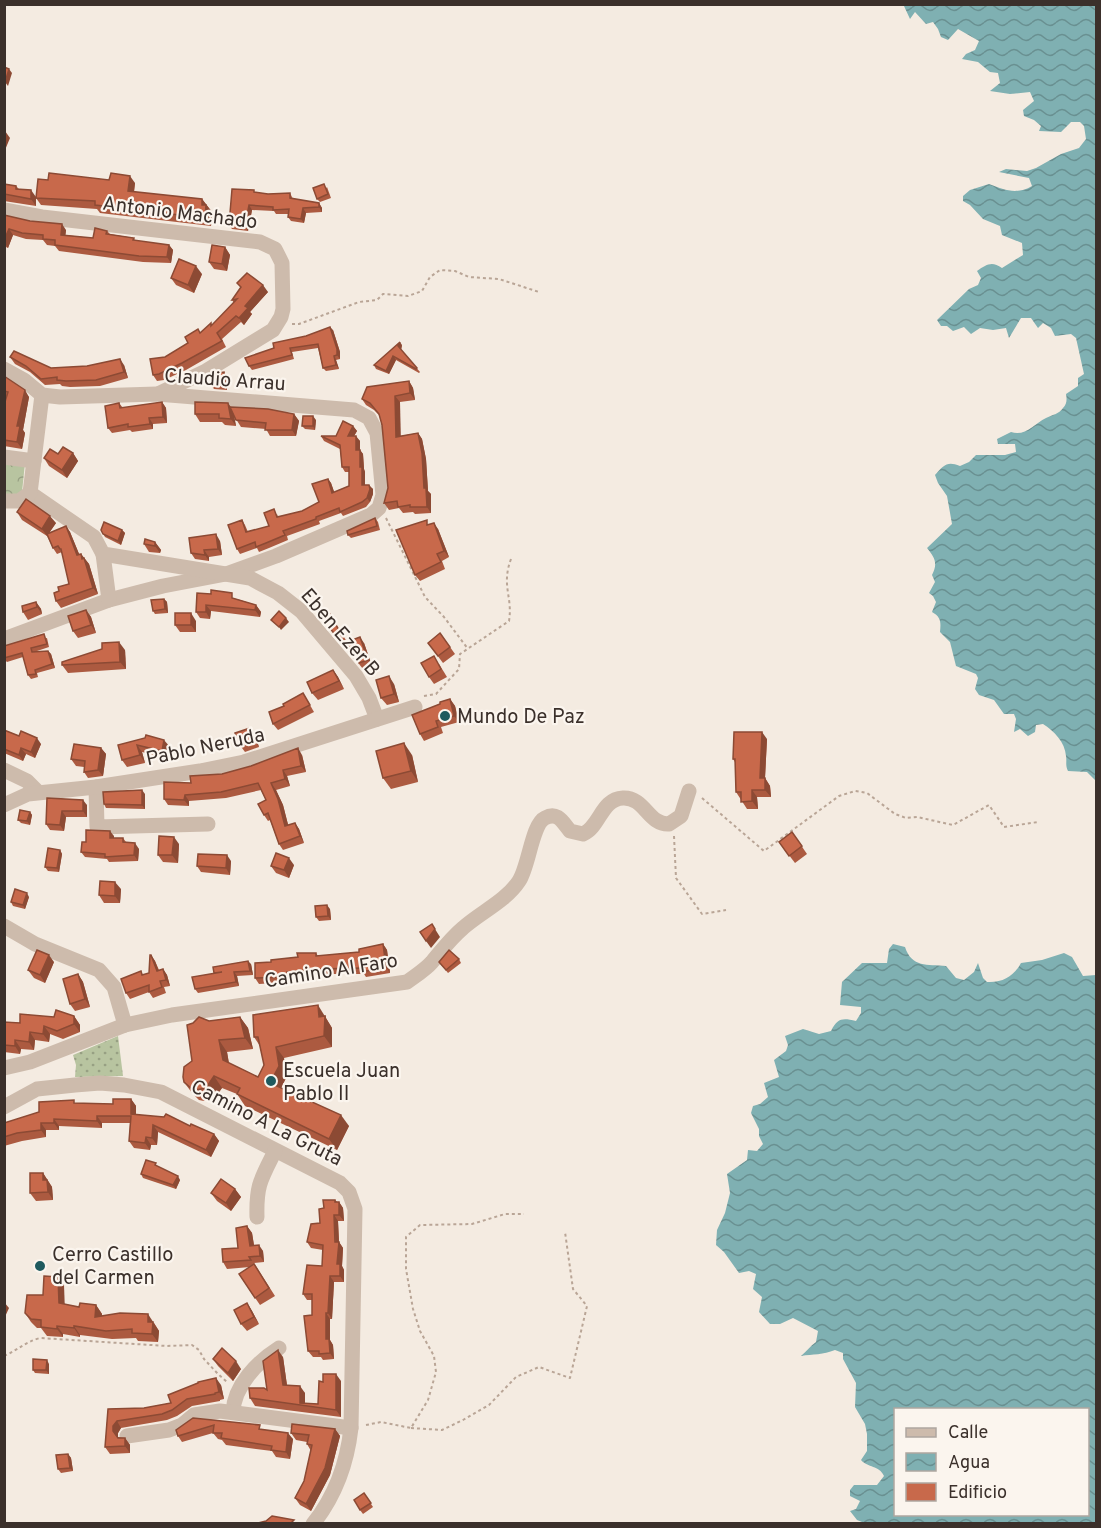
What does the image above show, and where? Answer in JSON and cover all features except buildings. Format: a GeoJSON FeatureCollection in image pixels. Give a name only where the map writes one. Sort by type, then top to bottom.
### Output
{"type":"FeatureCollection","features":[{"type":"Feature","properties":{"kind":"street","name":"Antonio Machado"},"geometry":{"type":"LineString","coordinates":[[4,210],[42,217],[266,243],[275,249],[282,263],[283,309],[277,324]]}},
{"type":"Feature","properties":{"kind":"street"},"geometry":{"type":"LineString","coordinates":[[157,394],[206,371],[268,335],[277,324]]}},
{"type":"Feature","properties":{"kind":"street"},"geometry":{"type":"LineString","coordinates":[[4,369],[24,380],[42,395],[30,493],[20,501],[4,501]]}},
{"type":"Feature","properties":{"kind":"street","name":"Claudio Arrau"},"geometry":{"type":"LineString","coordinates":[[42,395],[60,397],[157,394],[348,409],[359,412],[373,423],[377,433],[381,502]]}},
{"type":"Feature","properties":{"kind":"street"},"geometry":{"type":"LineString","coordinates":[[4,456],[34,461]]}},
{"type":"Feature","properties":{"kind":"street"},"geometry":{"type":"LineString","coordinates":[[30,493],[94,537],[103,555],[109,600]]}},
{"type":"Feature","properties":{"kind":"street","name":"Eben Ezer B"},"geometry":{"type":"LineString","coordinates":[[4,639],[109,600],[163,586],[226,574],[371,515],[381,502]]}},
{"type":"Feature","properties":{"kind":"street","name":"Eben Ezer B"},"geometry":{"type":"LineString","coordinates":[[103,555],[250,578],[278,593],[301,610],[356,676],[369,698],[377,719]]}},
{"type":"Feature","properties":{"kind":"street","name":"Pablo Neruda"},"geometry":{"type":"LineString","coordinates":[[4,805],[19,797],[38,792],[96,787],[244,762],[415,707]]}},
{"type":"Feature","properties":{"kind":"street"},"geometry":{"type":"LineString","coordinates":[[4,770],[27,781],[38,792]]}},
{"type":"Feature","properties":{"kind":"street"},"geometry":{"type":"LineString","coordinates":[[96,787],[97,827],[208,824]]}},
{"type":"Feature","properties":{"kind":"street"},"geometry":{"type":"LineString","coordinates":[[674,822],[681,816],[689,791]]}},
{"type":"Feature","properties":{"kind":"street","name":"Camino Al Faro"},"geometry":{"type":"LineString","coordinates":[[4,1068],[30,1062],[125,1025],[172,1015],[407,982],[431,964],[462,929],[513,889],[526,868],[537,828],[547,817],[557,817],[566,823],[570,831],[583,834],[608,804],[619,798],[625,798],[640,803],[660,823],[674,822]]}},
{"type":"Feature","properties":{"kind":"street"},"geometry":{"type":"LineString","coordinates":[[4,926],[35,944],[99,970],[114,987],[125,1025]]}},
{"type":"Feature","properties":{"kind":"street"},"geometry":{"type":"LineString","coordinates":[[30,1062],[36,1089]]}},
{"type":"Feature","properties":{"kind":"street","name":"Camino A La Gruta"},"geometry":{"type":"LineString","coordinates":[[4,1107],[36,1089],[100,1083],[162,1092],[340,1184],[350,1192],[354,1203],[351,1428]]}},
{"type":"Feature","properties":{"kind":"street"},"geometry":{"type":"LineString","coordinates":[[257,1217],[258,1187],[275,1151]]}},
{"type":"Feature","properties":{"kind":"street"},"geometry":{"type":"LineString","coordinates":[[232,1412],[233,1400],[238,1390],[264,1358],[279,1348]]}},
{"type":"Feature","properties":{"kind":"street"},"geometry":{"type":"LineString","coordinates":[[127,1436],[169,1431],[194,1416],[220,1411],[351,1428],[347,1459],[342,1473],[329,1501],[313,1524]]}},
{"type":"Feature","properties":{"kind":"path"},"geometry":{"type":"LineString","coordinates":[[277,324],[299,324],[359,302],[377,300],[383,294],[408,296],[422,291],[430,277],[440,270],[455,271],[470,277],[499,279],[539,292]]}},
{"type":"Feature","properties":{"kind":"path"},"geometry":{"type":"LineString","coordinates":[[381,502],[425,597],[444,617],[468,650]]}},
{"type":"Feature","properties":{"kind":"path"},"geometry":{"type":"LineString","coordinates":[[415,707],[420,697],[436,694],[455,674],[459,669],[459,654],[509,621],[506,572],[511,559]]}},
{"type":"Feature","properties":{"kind":"path"},"geometry":{"type":"LineString","coordinates":[[689,791],[698,795],[764,851],[839,796],[855,791],[867,793],[894,814],[906,818],[917,817],[953,825],[989,805],[1004,827],[1038,822]]}},
{"type":"Feature","properties":{"kind":"path"},"geometry":{"type":"LineString","coordinates":[[674,822],[676,878],[702,914],[726,910]]}},
{"type":"Feature","properties":{"kind":"path"},"geometry":{"type":"LineString","coordinates":[[411,1428],[428,1400],[436,1372],[434,1356],[420,1331],[413,1309],[406,1269],[406,1237],[420,1225],[472,1224],[505,1214],[524,1214]]}},
{"type":"Feature","properties":{"kind":"path"},"geometry":{"type":"LineString","coordinates":[[351,1428],[381,1422],[411,1428],[442,1430],[489,1405],[516,1377],[539,1367],[570,1378],[587,1306],[573,1289],[565,1232]]}},
{"type":"Feature","properties":{"kind":"path"},"geometry":{"type":"LineString","coordinates":[[4,1356],[15,1352],[27,1341],[40,1338],[167,1346],[192,1345],[199,1350],[218,1374],[238,1390]]}},
{"type":"Feature","properties":{"kind":"green space"},"geometry":{"type":"Polygon","coordinates":[[[4,460],[25,463],[22,492],[16,497],[5,495],[4,460]]]}},
{"type":"Feature","properties":{"kind":"green space"},"geometry":{"type":"Polygon","coordinates":[[[4,466],[19,468],[16,491],[5,489],[4,466]]]}},
{"type":"Feature","properties":{"kind":"green space"},"geometry":{"type":"Polygon","coordinates":[[[118,1036],[123,1076],[75,1077],[76,1065],[73,1055],[118,1036]]]}},
{"type":"Feature","properties":{"kind":"water"},"geometry":{"type":"Polygon","coordinates":[[[898,5],[1096,5],[1096,781],[1087,772],[1068,771],[1061,742],[1043,724],[1036,725],[1035,732],[1028,736],[1020,729],[1014,732],[1016,719],[1014,714],[1004,714],[994,700],[979,695],[975,689],[978,678],[976,674],[956,666],[950,642],[940,632],[940,620],[932,612],[936,602],[929,593],[935,582],[932,575],[935,564],[927,548],[952,524],[947,496],[935,475],[946,465],[960,466],[969,462],[976,455],[1005,455],[1016,452],[1015,444],[998,444],[997,439],[1011,432],[1021,433],[1060,412],[1067,400],[1066,394],[1078,386],[1078,378],[1084,374],[1076,338],[1071,334],[1055,336],[1051,328],[1043,323],[1038,328],[1031,318],[1021,318],[1009,338],[1006,328],[993,330],[980,328],[971,334],[964,327],[953,331],[947,326],[941,326],[937,320],[969,289],[978,285],[981,278],[977,271],[990,264],[1002,268],[1023,255],[1022,243],[1002,235],[1000,226],[983,219],[963,201],[963,196],[970,190],[989,184],[1016,191],[1032,186],[1029,178],[999,172],[1006,169],[1027,171],[1079,148],[1086,139],[1084,126],[1080,122],[1071,122],[1061,132],[1039,131],[1041,126],[1024,116],[1023,110],[1034,101],[1030,92],[1010,94],[990,91],[1000,83],[998,73],[990,72],[978,62],[962,59],[966,54],[975,50],[979,41],[958,29],[948,40],[941,37],[933,22],[926,24],[915,12],[910,19],[904,6],[898,5]]]}},
{"type":"Feature","properties":{"kind":"water"},"geometry":{"type":"Polygon","coordinates":[[[893,944],[905,947],[916,962],[946,966],[956,978],[964,980],[974,972],[978,963],[983,978],[987,982],[993,982],[1007,978],[1021,963],[1042,960],[1064,953],[1072,957],[1083,976],[1096,975],[1096,1523],[867,1524],[857,1520],[850,1511],[856,1509],[860,1501],[850,1496],[850,1490],[854,1485],[877,1485],[884,1476],[882,1472],[861,1460],[867,1451],[867,1434],[865,1424],[855,1407],[856,1383],[843,1359],[843,1353],[835,1350],[801,1356],[816,1342],[818,1331],[793,1318],[780,1324],[770,1324],[759,1312],[762,1297],[753,1289],[756,1274],[749,1271],[739,1273],[716,1245],[717,1230],[725,1213],[730,1193],[727,1174],[747,1160],[748,1150],[757,1151],[763,1144],[751,1113],[753,1106],[760,1104],[768,1097],[764,1083],[779,1077],[774,1060],[786,1051],[788,1045],[785,1036],[803,1029],[819,1034],[831,1031],[841,1020],[856,1021],[861,1013],[861,1007],[840,1005],[842,982],[862,963],[887,963],[889,949],[893,944]]]}},
{"type":"Feature","properties":{"kind":"place","name":"Mundo De Paz"},"geometry":{"type":"Point","coordinates":[445,716]}},
{"type":"Feature","properties":{"kind":"place","name":"Escuela Juan Pablo II"},"geometry":{"type":"Point","coordinates":[271,1081]}},
{"type":"Feature","properties":{"kind":"place","name":"Cerro Castillo del Carmen"},"geometry":{"type":"Point","coordinates":[40,1266]}}]}
